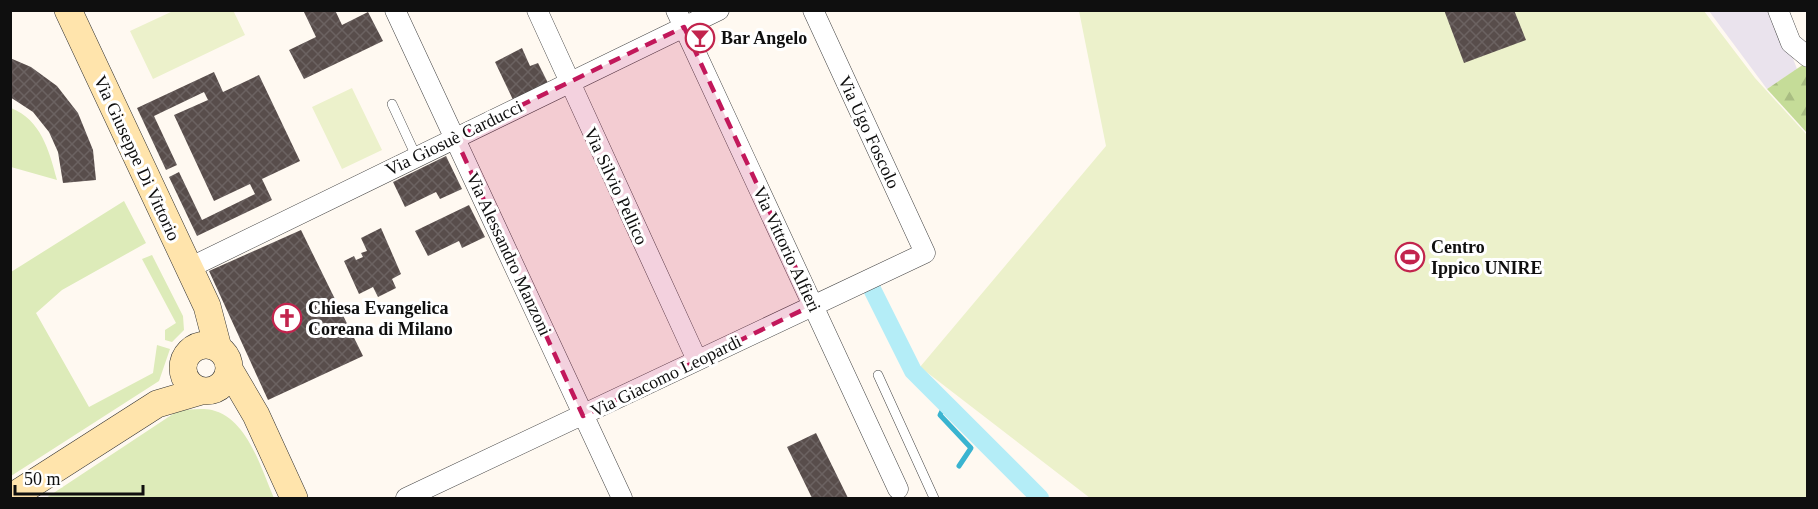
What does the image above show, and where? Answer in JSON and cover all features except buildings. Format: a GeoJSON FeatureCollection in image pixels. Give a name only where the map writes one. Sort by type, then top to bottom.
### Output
{"type":"FeatureCollection","features":[{"type":"Feature","properties":{"kind":"street","name":"Via Giuseppe Di Vittorio"},"geometry":{"type":"LineString","coordinates":[[68,10],[207,306],[207,369],[256,415],[294,498]]}},
{"type":"Feature","properties":{"kind":"street","name":"Via Alessandro Manzoni"},"geometry":{"type":"LineString","coordinates":[[395,10],[622,498]]}},
{"type":"Feature","properties":{"kind":"street","name":"Via Silvio Pellico"},"geometry":{"type":"LineString","coordinates":[[537,10],[697,360]]}},
{"type":"Feature","properties":{"kind":"street","name":"Via Giosuè Carducci"},"geometry":{"type":"LineString","coordinates":[[189,268],[568,82],[680,19],[719,10]]}},
{"type":"Feature","properties":{"kind":"street","name":"Via Ugo Foscolo"},"geometry":{"type":"LineString","coordinates":[[813,10],[925,253]]}},
{"type":"Feature","properties":{"kind":"street"},"geometry":{"type":"LineString","coordinates":[[1778,10],[1791,43],[1808,57]]}},
{"type":"Feature","properties":{"kind":"street","name":"Via Vittorio Alfieri"},"geometry":{"type":"LineString","coordinates":[[680,19],[898,489]]}},
{"type":"Feature","properties":{"kind":"street","name":"Via Giacomo Leopardi"},"geometry":{"type":"LineString","coordinates":[[406,498],[925,253]]}},
{"type":"Feature","properties":{"kind":"street"},"geometry":{"type":"LineString","coordinates":[[10,498],[157,404],[169,391],[207,369],[246,419],[280,498]]}},
{"type":"Feature","properties":{"kind":"lane"},"geometry":{"type":"LineString","coordinates":[[392,104],[416,156]]}},
{"type":"Feature","properties":{"kind":"lane"},"geometry":{"type":"LineString","coordinates":[[878,375],[934,498]]}},
{"type":"Feature","properties":{"kind":"highlighted area"},"geometry":{"type":"Polygon","coordinates":[[[684,27],[813,305],[583,416],[455,137],[684,27]]]}},
{"type":"Feature","properties":{"kind":"shaded area"},"geometry":{"type":"Polygon","coordinates":[[[1709,11],[1775,11],[1797,69],[1767,89],[1709,11]]]}},
{"type":"Feature","properties":{"kind":"green space"},"geometry":{"type":"Polygon","coordinates":[[[233,10],[245,35],[153,79],[130,31],[173,11],[233,10]]]}},
{"type":"Feature","properties":{"kind":"green space","name":"Centro Ippico UNIRE"},"geometry":{"type":"Polygon","coordinates":[[[1079,11],[1704,11],[1755,78],[1807,135],[1807,498],[1090,498],[920,367],[1106,146],[1079,11]]]}},
{"type":"Feature","properties":{"kind":"green space"},"geometry":{"type":"Polygon","coordinates":[[[1807,62],[1807,133],[1767,89],[1807,62]]]}},
{"type":"Feature","properties":{"kind":"green space"},"geometry":{"type":"Polygon","coordinates":[[[352,88],[382,150],[342,169],[312,107],[352,88]]]}},
{"type":"Feature","properties":{"kind":"green space"},"geometry":{"type":"Polygon","coordinates":[[[11,108],[21,113],[37,128],[47,147],[57,180],[11,167],[11,108]]]}},
{"type":"Feature","properties":{"kind":"green space"},"geometry":{"type":"Polygon","coordinates":[[[124,201],[146,243],[62,290],[36,313],[89,407],[153,373],[157,345],[170,349],[159,381],[11,476],[11,272],[124,201]]]}},
{"type":"Feature","properties":{"kind":"green space"},"geometry":{"type":"Polygon","coordinates":[[[152,255],[183,316],[184,330],[172,342],[165,340],[165,330],[176,323],[142,259],[152,255]]]}},
{"type":"Feature","properties":{"kind":"green space"},"geometry":{"type":"Polygon","coordinates":[[[179,410],[212,410],[235,423],[252,446],[274,498],[46,498],[179,410]]]}},
{"type":"Feature","properties":{"kind":"waterway"},"geometry":{"type":"LineString","coordinates":[[871,287],[913,371],[1040,498]]}},
{"type":"Feature","properties":{"kind":"waterway"},"geometry":{"type":"LineString","coordinates":[[945,405],[940,415],[971,448],[959,466]]}},
{"type":"Feature","properties":{"kind":"place","name":"Bar Angelo"},"geometry":{"type":"Point","coordinates":[700,38]}},
{"type":"Feature","properties":{"kind":"place","name":"Centro Ippico UNIRE"},"geometry":{"type":"Point","coordinates":[1410,257]}},
{"type":"Feature","properties":{"kind":"place","name":"Chiesa Evangelica Coreana di Milano"},"geometry":{"type":"Point","coordinates":[287,318]}}]}
